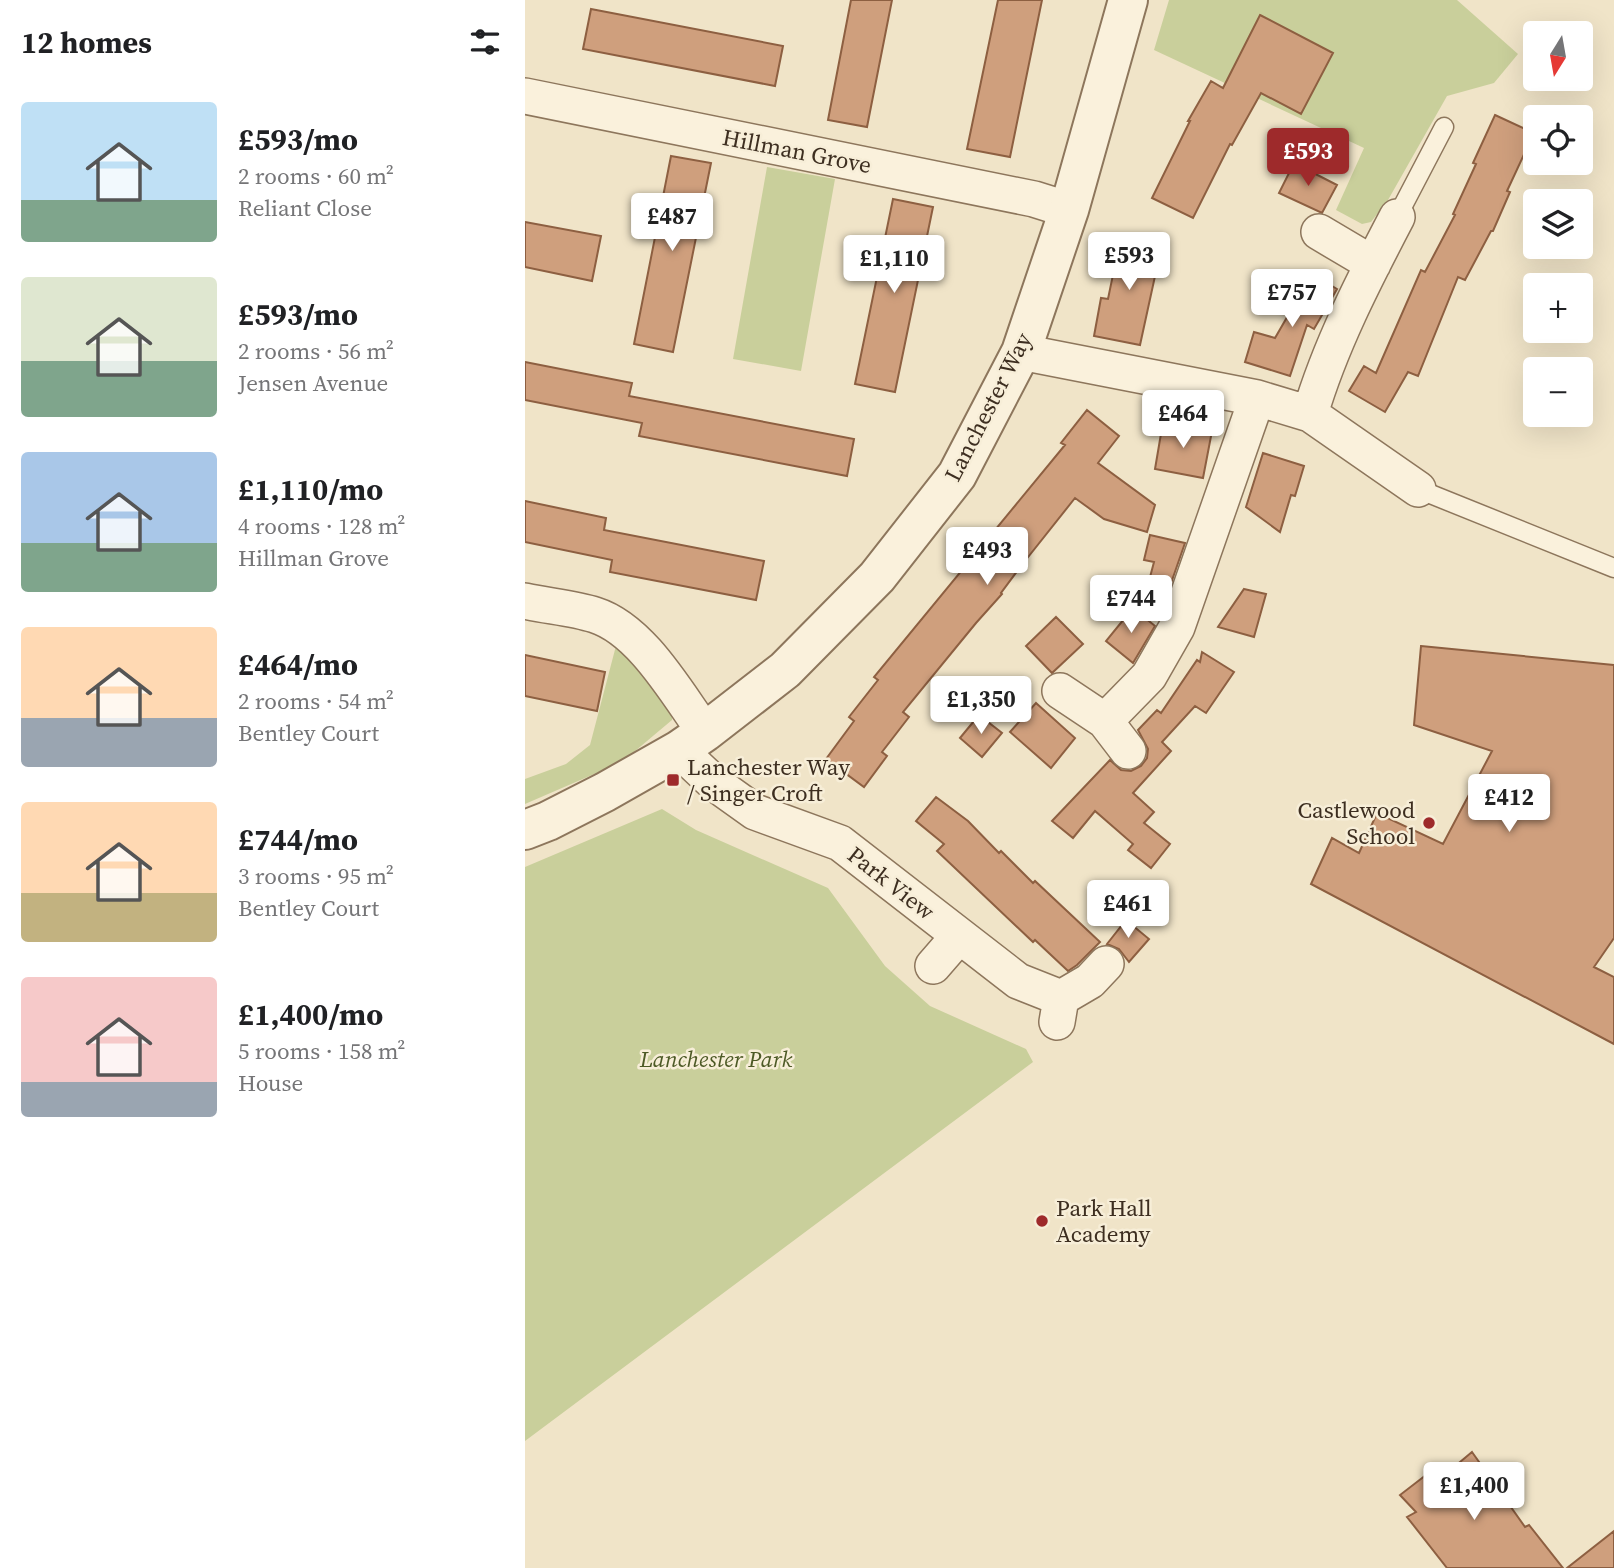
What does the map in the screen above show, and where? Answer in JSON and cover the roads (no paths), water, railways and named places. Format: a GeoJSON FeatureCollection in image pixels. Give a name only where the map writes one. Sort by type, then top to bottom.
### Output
{"type":"FeatureCollection","features":[{"type":"Feature","properties":{"kind":"street","name":"Lanchester Way"},"geometry":{"type":"LineString","coordinates":[[525,830],[582,803],[692,741],[785,670],[877,577],[957,475],[1021,352],[1069,210],[1128,0]]}},
{"type":"Feature","properties":{"kind":"street","name":"Hillman Grove"},"geometry":{"type":"LineString","coordinates":[[525,96],[1034,199],[1069,210]]}},
{"type":"Feature","properties":{"kind":"street"},"geometry":{"type":"LineString","coordinates":[[1310,414],[1321,379],[1397,216]]}},
{"type":"Feature","properties":{"kind":"street"},"geometry":{"type":"LineString","coordinates":[[1319,232],[1373,264]]}},
{"type":"Feature","properties":{"kind":"street"},"geometry":{"type":"LineString","coordinates":[[1021,352],[1257,398],[1310,414],[1418,489]]}},
{"type":"Feature","properties":{"kind":"street"},"geometry":{"type":"LineString","coordinates":[[1105,721],[1149,676],[1178,628],[1257,398]]}},
{"type":"Feature","properties":{"kind":"street","name":"Park View"},"geometry":{"type":"LineString","coordinates":[[525,601],[595,615],[622,629],[651,658],[713,782],[755,812],[840,843],[1059,1010],[1106,964]]}},
{"type":"Feature","properties":{"kind":"street"},"geometry":{"type":"LineString","coordinates":[[1060,691],[1105,721],[1128,751]]}},
{"type":"Feature","properties":{"kind":"street","name":"Park View"},"geometry":{"type":"LineString","coordinates":[[933,966],[959,936]]}},
{"type":"Feature","properties":{"kind":"lane"},"geometry":{"type":"LineString","coordinates":[[1397,216],[1444,127]]}},
{"type":"Feature","properties":{"kind":"lane"},"geometry":{"type":"LineString","coordinates":[[1418,489],[1614,568]]}},
{"type":"Feature","properties":{"kind":"place","name":"Lanchester Way / Singer Croft"},"geometry":{"type":"Point","coordinates":[673,780]}},
{"type":"Feature","properties":{"kind":"place","name":"Castlewood School"},"geometry":{"type":"Point","coordinates":[1429,823]}},
{"type":"Feature","properties":{"kind":"place","name":"Park Hall Academy"},"geometry":{"type":"Point","coordinates":[1042,1221]}},
{"type":"Feature","properties":{"kind":"park label","name":"Lanchester Park"},"geometry":{"type":"Point","coordinates":[716,1059]}}]}
